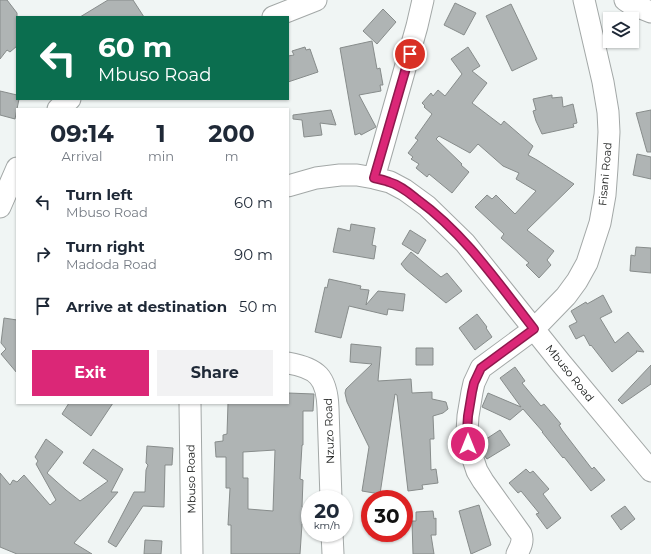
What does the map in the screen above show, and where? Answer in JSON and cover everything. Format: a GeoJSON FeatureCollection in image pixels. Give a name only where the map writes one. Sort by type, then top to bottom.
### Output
{"type":"FeatureCollection","features":[{"type":"Feature","properties":{"kind":"street"},"geometry":{"type":"LineString","coordinates":[[276,16],[316,0]]}},
{"type":"Feature","properties":{"kind":"street"},"geometry":{"type":"LineString","coordinates":[[374,178],[423,0]]}},
{"type":"Feature","properties":{"kind":"street","name":"Fisani Road"},"geometry":{"type":"LineString","coordinates":[[517,554],[522,538],[521,534],[482,481],[477,471],[468,444],[468,416],[474,383],[481,368],[534,329],[566,296],[577,281],[587,263],[600,223],[605,195],[609,132],[608,112],[603,82],[584,0]]}},
{"type":"Feature","properties":{"kind":"street"},"geometry":{"type":"LineString","coordinates":[[625,0],[651,12]]}},
{"type":"Feature","properties":{"kind":"street"},"geometry":{"type":"LineString","coordinates":[[59,108],[69,100]]}},
{"type":"Feature","properties":{"kind":"street"},"geometry":{"type":"LineString","coordinates":[[0,208],[16,170]]}},
{"type":"Feature","properties":{"kind":"street","name":"Mbuso Road"},"geometry":{"type":"LineString","coordinates":[[289,186],[316,178],[340,175],[357,175],[390,182],[405,190],[427,206],[466,243],[534,329],[651,471]]}},
{"type":"Feature","properties":{"kind":"street","name":"Nzuzo Road"},"geometry":{"type":"LineString","coordinates":[[289,363],[310,369],[316,373],[326,388],[328,396],[331,490]]}},
{"type":"Feature","properties":{"kind":"street","name":"Mbuso Road"},"geometry":{"type":"LineString","coordinates":[[190,404],[192,554]]}},
{"type":"Feature","properties":{"kind":"street"},"geometry":{"type":"LineString","coordinates":[[332,542],[333,554]]}},
{"type":"Feature","properties":{"kind":"building"},"geometry":{"type":"Polygon","coordinates":[[[0,0],[7,0],[17,13],[16,47],[10,52],[7,50],[0,59],[0,0]]]}},
{"type":"Feature","properties":{"kind":"building"},"geometry":{"type":"Polygon","coordinates":[[[108,0],[133,0],[143,16],[82,16],[108,0]]]}},
{"type":"Feature","properties":{"kind":"building"},"geometry":{"type":"Polygon","coordinates":[[[455,3],[476,13],[464,35],[444,25],[455,3]]]}},
{"type":"Feature","properties":{"kind":"building"},"geometry":{"type":"Polygon","coordinates":[[[511,4],[537,59],[512,71],[486,16],[511,4]]]}},
{"type":"Feature","properties":{"kind":"building"},"geometry":{"type":"Polygon","coordinates":[[[383,9],[396,22],[377,44],[363,31],[383,9]]]}},
{"type":"Feature","properties":{"kind":"building"},"geometry":{"type":"Polygon","coordinates":[[[372,41],[377,69],[380,68],[383,85],[380,85],[381,91],[359,95],[376,127],[361,135],[360,133],[355,135],[340,48],[372,41]]]}},
{"type":"Feature","properties":{"kind":"building"},"geometry":{"type":"Polygon","coordinates":[[[305,47],[306,50],[310,49],[318,72],[289,82],[289,56],[294,55],[292,51],[305,47]]]}},
{"type":"Feature","properties":{"kind":"building"},"geometry":{"type":"Polygon","coordinates":[[[468,47],[480,66],[472,71],[487,83],[472,103],[501,125],[504,121],[533,146],[528,155],[574,184],[527,230],[554,251],[547,260],[551,265],[539,278],[526,265],[529,263],[501,238],[504,234],[475,207],[487,195],[492,199],[496,195],[515,214],[536,191],[516,179],[519,173],[503,166],[478,144],[470,153],[439,136],[436,139],[469,172],[452,193],[429,174],[427,177],[416,168],[419,164],[411,159],[413,157],[408,153],[418,140],[415,138],[432,114],[424,107],[425,106],[422,103],[431,93],[433,96],[438,90],[445,96],[462,74],[451,59],[468,47]]]}},
{"type":"Feature","properties":{"kind":"building"},"geometry":{"type":"Polygon","coordinates":[[[0,91],[16,95],[16,100],[19,100],[15,119],[0,115],[0,91]]]}},
{"type":"Feature","properties":{"kind":"building"},"geometry":{"type":"Polygon","coordinates":[[[552,95],[552,98],[562,97],[563,107],[573,104],[577,123],[573,124],[574,127],[542,134],[533,111],[536,110],[533,99],[552,95]]]}},
{"type":"Feature","properties":{"kind":"building"},"geometry":{"type":"Polygon","coordinates":[[[331,110],[336,125],[320,123],[322,135],[304,137],[302,120],[293,119],[293,115],[331,110]]]}},
{"type":"Feature","properties":{"kind":"building"},"geometry":{"type":"Polygon","coordinates":[[[651,110],[651,152],[647,152],[636,113],[651,110]]]}},
{"type":"Feature","properties":{"kind":"building"},"geometry":{"type":"Polygon","coordinates":[[[637,154],[651,157],[651,179],[633,175],[637,154]]]}},
{"type":"Feature","properties":{"kind":"building"},"geometry":{"type":"Polygon","coordinates":[[[351,224],[375,228],[372,245],[376,246],[374,259],[333,252],[338,228],[350,231],[351,224]]]}},
{"type":"Feature","properties":{"kind":"building"},"geometry":{"type":"Polygon","coordinates":[[[410,230],[426,240],[418,254],[402,244],[410,230]]]}},
{"type":"Feature","properties":{"kind":"building"},"geometry":{"type":"Polygon","coordinates":[[[636,247],[651,248],[651,273],[630,271],[631,255],[635,256],[636,247]]]}},
{"type":"Feature","properties":{"kind":"building"},"geometry":{"type":"Polygon","coordinates":[[[411,252],[441,277],[447,273],[462,291],[446,303],[406,270],[401,264],[411,252]]]}},
{"type":"Feature","properties":{"kind":"building"},"geometry":{"type":"Polygon","coordinates":[[[329,279],[361,286],[360,289],[369,290],[366,305],[378,291],[405,294],[403,311],[388,309],[387,315],[349,306],[341,338],[315,332],[325,287],[327,288],[329,279]]]}},
{"type":"Feature","properties":{"kind":"building"},"geometry":{"type":"Polygon","coordinates":[[[603,295],[612,312],[600,318],[615,343],[628,332],[644,352],[636,351],[637,352],[612,372],[591,345],[590,346],[584,335],[576,339],[569,326],[577,322],[571,311],[586,302],[587,304],[603,295]]]}},
{"type":"Feature","properties":{"kind":"building"},"geometry":{"type":"Polygon","coordinates":[[[477,314],[487,327],[486,328],[492,337],[475,350],[459,328],[477,314]]]}},
{"type":"Feature","properties":{"kind":"building"},"geometry":{"type":"Polygon","coordinates":[[[4,318],[16,320],[16,372],[1,354],[6,349],[1,343],[4,318]]]}},
{"type":"Feature","properties":{"kind":"building"},"geometry":{"type":"Polygon","coordinates":[[[351,344],[381,347],[378,381],[411,379],[412,393],[432,392],[432,399],[446,402],[448,409],[443,413],[433,416],[434,439],[430,439],[431,470],[436,469],[438,483],[422,485],[423,489],[408,490],[397,395],[395,394],[381,490],[362,490],[369,447],[347,402],[345,393],[346,389],[372,364],[350,362],[351,344]]]}},
{"type":"Feature","properties":{"kind":"building"},"geometry":{"type":"Polygon","coordinates":[[[416,348],[433,348],[433,365],[416,365],[416,348]]]}},
{"type":"Feature","properties":{"kind":"building"},"geometry":{"type":"Polygon","coordinates":[[[651,365],[651,384],[622,404],[618,400],[651,365]]]}},
{"type":"Feature","properties":{"kind":"building"},"geometry":{"type":"Polygon","coordinates":[[[515,367],[525,381],[522,383],[541,406],[544,404],[561,424],[559,425],[562,430],[592,469],[594,467],[605,480],[591,491],[523,409],[510,420],[482,407],[488,393],[521,407],[500,378],[515,367]]]}},
{"type":"Feature","properties":{"kind":"building"},"geometry":{"type":"Polygon","coordinates":[[[289,393],[314,394],[313,411],[303,411],[303,445],[300,479],[303,480],[303,490],[301,490],[300,554],[231,554],[231,525],[228,525],[230,488],[226,488],[226,457],[216,457],[215,442],[223,441],[223,435],[227,434],[228,404],[289,404],[289,393]],[[275,450],[243,452],[243,478],[248,478],[248,509],[273,511],[275,450]]]}},
{"type":"Feature","properties":{"kind":"building"},"geometry":{"type":"Polygon","coordinates":[[[68,404],[112,404],[91,436],[62,414],[68,404]]]}},
{"type":"Feature","properties":{"kind":"building"},"geometry":{"type":"Polygon","coordinates":[[[500,430],[510,445],[487,459],[480,443],[500,430]]]}},
{"type":"Feature","properties":{"kind":"building"},"geometry":{"type":"Polygon","coordinates":[[[46,439],[63,452],[47,473],[80,501],[108,481],[83,463],[93,449],[123,469],[111,492],[118,492],[74,543],[92,554],[17,554],[0,547],[0,473],[10,485],[13,480],[17,482],[24,475],[50,505],[56,500],[36,464],[38,461],[35,457],[46,439]]]}},
{"type":"Feature","properties":{"kind":"building"},"geometry":{"type":"Polygon","coordinates":[[[147,446],[173,448],[172,465],[165,465],[164,507],[143,506],[116,547],[108,542],[134,492],[145,492],[146,470],[148,465],[146,463],[147,446]]]}},
{"type":"Feature","properties":{"kind":"building"},"geometry":{"type":"Polygon","coordinates":[[[526,469],[530,473],[533,471],[549,489],[543,494],[561,518],[547,529],[536,514],[539,513],[521,491],[518,493],[509,483],[526,469]]]}},
{"type":"Feature","properties":{"kind":"building"},"geometry":{"type":"Polygon","coordinates":[[[479,505],[491,545],[471,554],[459,511],[479,505]]]}},
{"type":"Feature","properties":{"kind":"building"},"geometry":{"type":"Polygon","coordinates":[[[625,506],[635,519],[621,530],[611,516],[625,506]]]}},
{"type":"Feature","properties":{"kind":"building"},"geometry":{"type":"Polygon","coordinates":[[[433,511],[434,519],[436,518],[436,535],[431,535],[434,554],[413,554],[413,521],[416,521],[416,512],[433,511]]]}},
{"type":"Feature","properties":{"kind":"building"},"geometry":{"type":"Polygon","coordinates":[[[145,540],[162,541],[161,554],[144,554],[145,540]]]}},
{"type":"Feature","properties":{"kind":"route"},"geometry":{"type":"LineString","coordinates":[[410,54],[374,178],[390,182],[405,190],[427,206],[448,225],[466,243],[534,329],[481,368],[474,383],[472,392],[468,416],[468,444]]}}]}
